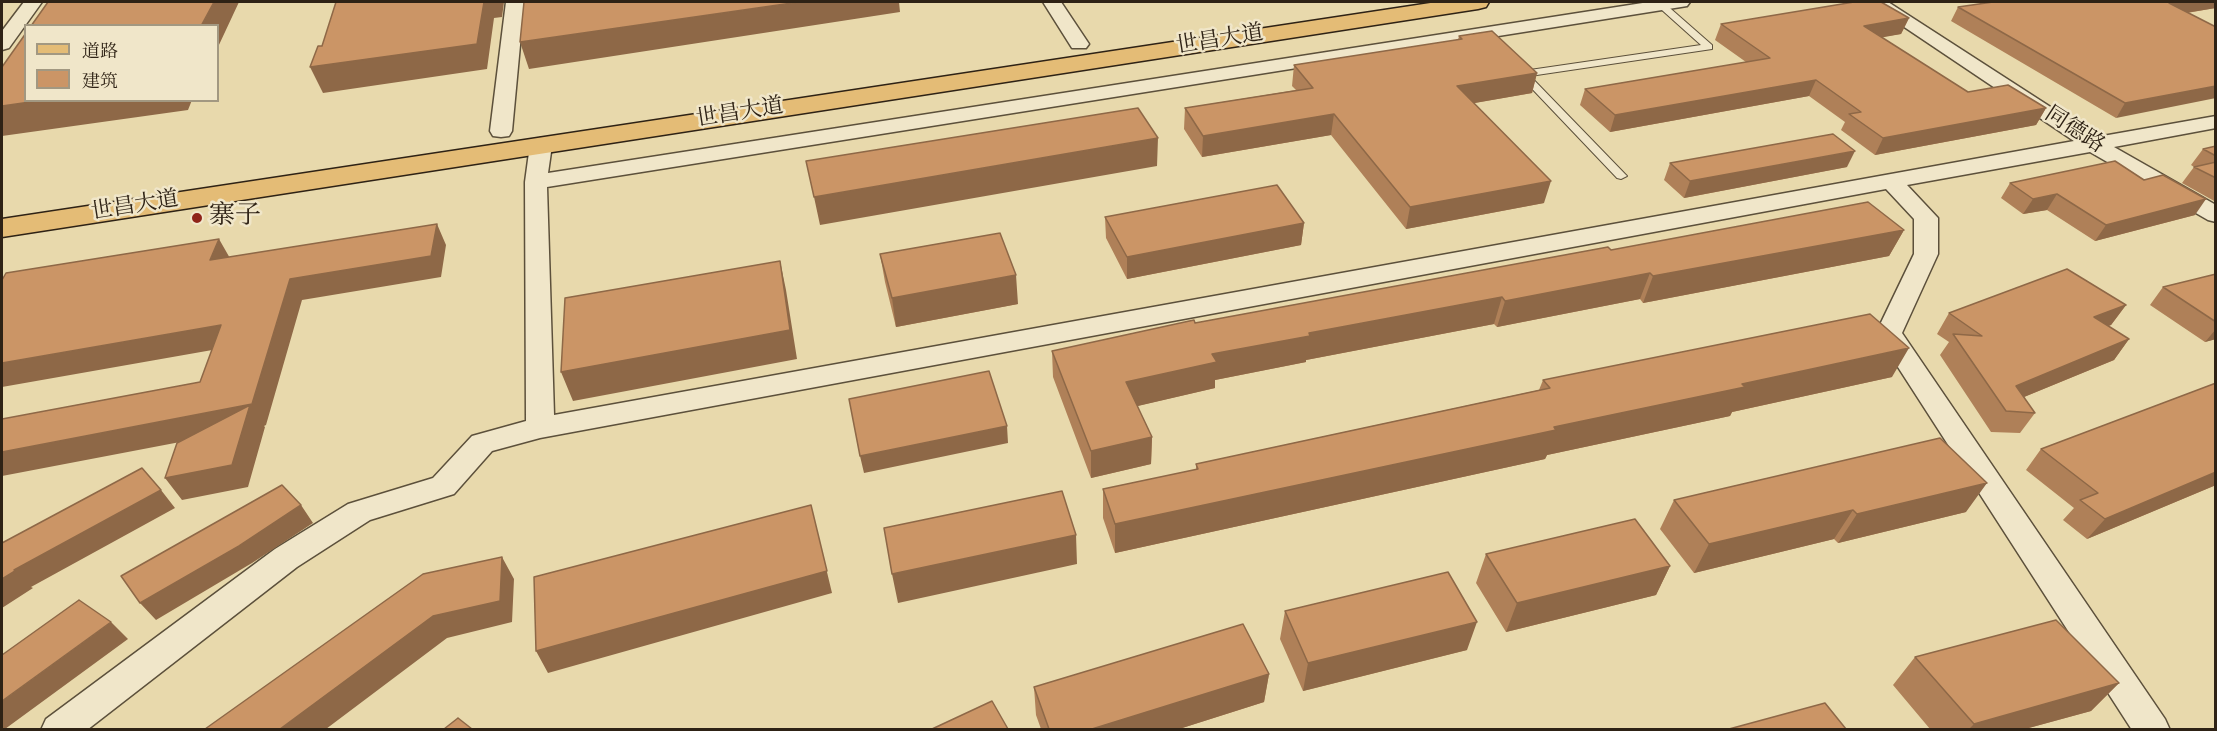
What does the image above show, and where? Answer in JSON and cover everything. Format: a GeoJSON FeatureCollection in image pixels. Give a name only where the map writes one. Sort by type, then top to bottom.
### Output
{"type":"FeatureCollection","features":[{"type":"Feature","properties":{"kind":"main road","name":"世昌大道"},"geometry":{"type":"LineString","coordinates":[[2,206],[1354,2]]}},
{"type":"Feature","properties":{"kind":"main road","name":"世昌大道"},"geometry":{"type":"LineString","coordinates":[[2,228],[1478,2]]}},
{"type":"Feature","properties":{"kind":"street"},"geometry":{"type":"LineString","coordinates":[[2,44],[33,2]]}},
{"type":"Feature","properties":{"kind":"street"},"geometry":{"type":"LineString","coordinates":[[501,132],[515,2]]}},
{"type":"Feature","properties":{"kind":"street"},"geometry":{"type":"LineString","coordinates":[[1052,2],[1079,44]]}},
{"type":"Feature","properties":{"kind":"street"},"geometry":{"type":"LineString","coordinates":[[536,182],[1667,2]]}},
{"type":"Feature","properties":{"kind":"street","name":"同德路"},"geometry":{"type":"LineString","coordinates":[[1876,2],[2096,146],[2216,215]]}},
{"type":"Feature","properties":{"kind":"street"},"geometry":{"type":"LineString","coordinates":[[59,729],[286,558],[359,512],[443,486],[482,443],[540,428],[2096,146],[2216,122]]}},
{"type":"Feature","properties":{"kind":"street"},"geometry":{"type":"LineString","coordinates":[[540,428],[536,182],[541,145]]}},
{"type":"Feature","properties":{"kind":"street"},"geometry":{"type":"LineString","coordinates":[[1891,182],[1926,218],[1926,254],[1889,333],[2152,729]]}},
{"type":"Feature","properties":{"kind":"lane"},"geometry":{"type":"LineString","coordinates":[[1621,176],[1523,74],[1709,47],[1667,2]]}},
{"type":"Feature","properties":{"kind":"building"},"geometry":{"type":"Polygon","coordinates":[[[48,2],[214,2],[202,24],[32,24],[48,2]]]}},
{"type":"Feature","properties":{"kind":"building"},"geometry":{"type":"Polygon","coordinates":[[[336,2],[484,2],[477,44],[310,67],[318,46],[322,46],[336,2]]]}},
{"type":"Feature","properties":{"kind":"building"},"geometry":{"type":"Polygon","coordinates":[[[524,2],[799,2],[520,42],[524,2]]]}},
{"type":"Feature","properties":{"kind":"building"},"geometry":{"type":"Polygon","coordinates":[[[1854,2],[1881,2],[1909,18],[1864,26],[1968,92],[2008,85],[2046,108],[1883,138],[1849,114],[1861,112],[1816,80],[1615,115],[1585,89],[1770,58],[1721,24],[1854,2]]]}},
{"type":"Feature","properties":{"kind":"building"},"geometry":{"type":"Polygon","coordinates":[[[1993,2],[2179,2],[2169,3],[2216,27],[2216,86],[2125,103],[1958,7],[1993,2]]]}},
{"type":"Feature","properties":{"kind":"building"},"geometry":{"type":"Polygon","coordinates":[[[1492,31],[1537,73],[1457,86],[1551,181],[1410,207],[1334,114],[1203,136],[1185,108],[1313,88],[1294,65],[1462,39],[1459,36],[1492,31]]]}},
{"type":"Feature","properties":{"kind":"building"},"geometry":{"type":"Polygon","coordinates":[[[24,36],[24,102],[30,102],[2,106],[2,67],[24,36]]]}},
{"type":"Feature","properties":{"kind":"building"},"geometry":{"type":"Polygon","coordinates":[[[1138,108],[1158,138],[814,197],[806,161],[1138,108]]]}},
{"type":"Feature","properties":{"kind":"building"},"geometry":{"type":"Polygon","coordinates":[[[1833,134],[1855,151],[1690,181],[1670,163],[1833,134]]]}},
{"type":"Feature","properties":{"kind":"building"},"geometry":{"type":"Polygon","coordinates":[[[2216,146],[2216,156],[2203,149],[2216,146]]]}},
{"type":"Feature","properties":{"kind":"building"},"geometry":{"type":"Polygon","coordinates":[[[2115,161],[2144,180],[2163,175],[2206,199],[2106,225],[2057,194],[2033,199],[2010,183],[2115,161]]]}},
{"type":"Feature","properties":{"kind":"building"},"geometry":{"type":"Polygon","coordinates":[[[2216,162],[2216,178],[2194,167],[2216,162]]]}},
{"type":"Feature","properties":{"kind":"building"},"geometry":{"type":"Polygon","coordinates":[[[1277,185],[1304,223],[1127,257],[1105,217],[1277,185]]]}},
{"type":"Feature","properties":{"kind":"building"},"geometry":{"type":"Polygon","coordinates":[[[1868,202],[1904,230],[1653,276],[1650,273],[1505,301],[1502,297],[1309,333],[1310,336],[1212,354],[1217,362],[1126,382],[1152,437],[1091,451],[1052,351],[1194,320],[1195,323],[1868,202]]]}},
{"type":"Feature","properties":{"kind":"building"},"geometry":{"type":"Polygon","coordinates":[[[437,224],[431,256],[290,279],[252,404],[2,452],[2,419],[200,382],[221,325],[2,363],[2,280],[6,273],[219,239],[210,260],[437,224]]]}},
{"type":"Feature","properties":{"kind":"building"},"geometry":{"type":"Polygon","coordinates":[[[1000,233],[1016,275],[892,298],[880,254],[1000,233]]]}},
{"type":"Feature","properties":{"kind":"building"},"geometry":{"type":"Polygon","coordinates":[[[780,261],[790,330],[561,372],[565,298],[780,261]]]}},
{"type":"Feature","properties":{"kind":"building"},"geometry":{"type":"Polygon","coordinates":[[[2067,269],[2126,305],[2094,317],[2129,339],[2016,386],[2035,413],[2006,411],[1953,334],[1982,336],[1949,313],[2067,269]]]}},
{"type":"Feature","properties":{"kind":"building"},"geometry":{"type":"Polygon","coordinates":[[[2216,274],[2216,322],[2163,287],[2216,274]]]}},
{"type":"Feature","properties":{"kind":"building"},"geometry":{"type":"Polygon","coordinates":[[[1870,314],[1909,348],[1742,384],[1745,387],[1554,427],[1556,430],[1115,524],[1103,489],[1198,469],[1196,464],[1550,388],[1543,380],[1870,314]]]}},
{"type":"Feature","properties":{"kind":"building"},"geometry":{"type":"Polygon","coordinates":[[[989,371],[1007,426],[860,456],[849,399],[989,371]]]}},
{"type":"Feature","properties":{"kind":"building"},"geometry":{"type":"Polygon","coordinates":[[[2216,383],[2216,472],[2105,519],[2080,500],[2098,493],[2041,449],[2216,383]]]}},
{"type":"Feature","properties":{"kind":"building"},"geometry":{"type":"Polygon","coordinates":[[[250,405],[232,465],[165,478],[177,443],[250,405]]]}},
{"type":"Feature","properties":{"kind":"building"},"geometry":{"type":"Polygon","coordinates":[[[1940,438],[1987,483],[1857,514],[1853,510],[1709,544],[1674,500],[1940,438]]]}},
{"type":"Feature","properties":{"kind":"building"},"geometry":{"type":"Polygon","coordinates":[[[142,468],[161,490],[14,570],[2,579],[2,543],[142,468]]]}},
{"type":"Feature","properties":{"kind":"building"},"geometry":{"type":"Polygon","coordinates":[[[282,485],[301,505],[239,546],[140,603],[121,576],[282,485]]]}},
{"type":"Feature","properties":{"kind":"building"},"geometry":{"type":"Polygon","coordinates":[[[1062,491],[1076,535],[892,574],[884,528],[1062,491]]]}},
{"type":"Feature","properties":{"kind":"building"},"geometry":{"type":"Polygon","coordinates":[[[811,505],[827,571],[536,651],[534,577],[811,505]]]}},
{"type":"Feature","properties":{"kind":"building"},"geometry":{"type":"Polygon","coordinates":[[[1635,519],[1670,566],[1517,603],[1486,554],[1635,519]]]}},
{"type":"Feature","properties":{"kind":"building"},"geometry":{"type":"Polygon","coordinates":[[[502,557],[500,601],[433,616],[280,729],[205,729],[423,574],[502,557]]]}},
{"type":"Feature","properties":{"kind":"building"},"geometry":{"type":"Polygon","coordinates":[[[1448,572],[1477,622],[1308,663],[1285,611],[1448,572]]]}},
{"type":"Feature","properties":{"kind":"building"},"geometry":{"type":"Polygon","coordinates":[[[79,600],[111,622],[2,701],[2,655],[79,600]]]}},
{"type":"Feature","properties":{"kind":"building"},"geometry":{"type":"Polygon","coordinates":[[[2056,620],[2119,683],[1974,724],[1915,657],[2056,620]]]}},
{"type":"Feature","properties":{"kind":"building"},"geometry":{"type":"Polygon","coordinates":[[[1243,624],[1269,674],[1092,729],[1049,729],[1034,687],[1243,624]]]}},
{"type":"Feature","properties":{"kind":"building"},"geometry":{"type":"Polygon","coordinates":[[[992,701],[1008,729],[932,729],[992,701]]]}},
{"type":"Feature","properties":{"kind":"building"},"geometry":{"type":"Polygon","coordinates":[[[1825,703],[1846,729],[1729,729],[1825,703]]]}},
{"type":"Feature","properties":{"kind":"building"},"geometry":{"type":"Polygon","coordinates":[[[458,718],[472,729],[444,729],[458,718]]]}},
{"type":"Feature","properties":{"kind":"place","name":"寨子"},"geometry":{"type":"Point","coordinates":[197,218]}}]}
